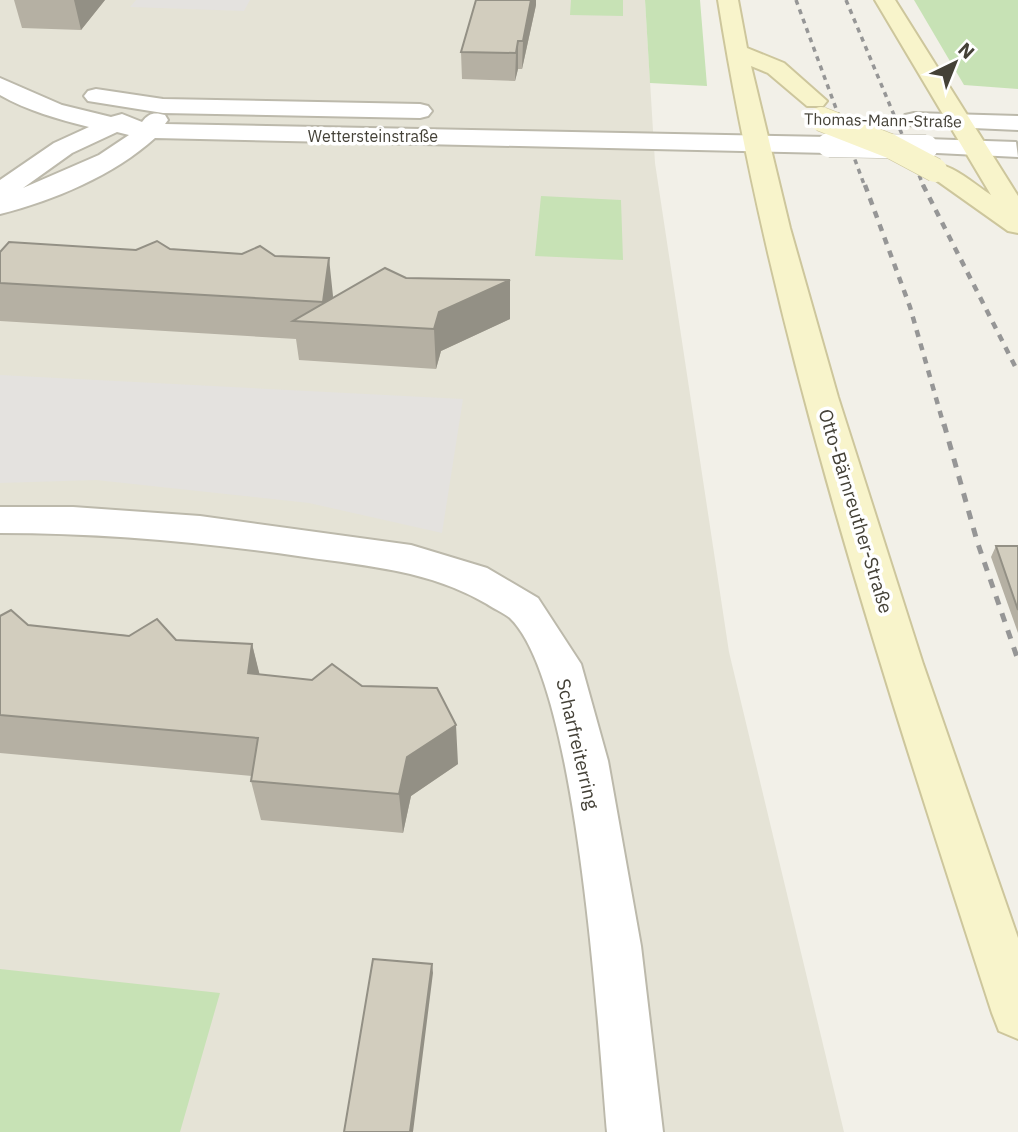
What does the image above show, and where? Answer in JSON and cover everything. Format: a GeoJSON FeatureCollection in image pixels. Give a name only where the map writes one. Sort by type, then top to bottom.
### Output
{"type":"FeatureCollection","features":[{"type":"Feature","properties":{"kind":"main road","name":"Otto-Bärnreuther-Straße"},"geometry":{"type":"LineString","coordinates":[[728,0],[737,51],[786,119],[799,320],[867,549],[1018,1013]]}},
{"type":"Feature","properties":{"kind":"main road"},"geometry":{"type":"LineString","coordinates":[[885,0],[1018,218]]}},
{"type":"Feature","properties":{"kind":"main road"},"geometry":{"type":"LineString","coordinates":[[737,51],[776,68],[786,119],[931,159]]}},
{"type":"Feature","properties":{"kind":"main road"},"geometry":{"type":"LineString","coordinates":[[853,119],[931,159],[1018,225]]}},
{"type":"Feature","properties":{"kind":"street","name":"Wettersteinstraße"},"geometry":{"type":"LineString","coordinates":[[0,75],[66,90],[163,106],[448,111]]}},
{"type":"Feature","properties":{"kind":"street","name":"Wettersteinstraße"},"geometry":{"type":"LineString","coordinates":[[0,85],[16,96],[111,124],[150,131],[786,119]]}},
{"type":"Feature","properties":{"kind":"street"},"geometry":{"type":"LineString","coordinates":[[0,193],[15,179],[63,148],[111,124],[163,106]]}},
{"type":"Feature","properties":{"kind":"street"},"geometry":{"type":"LineString","coordinates":[[0,206],[107,161],[150,131],[163,106]]}},
{"type":"Feature","properties":{"kind":"street"},"geometry":{"type":"LineString","coordinates":[[723,116],[786,119]]}},
{"type":"Feature","properties":{"kind":"street","name":"Thomas-Mann-Straße"},"geometry":{"type":"LineString","coordinates":[[786,119],[1018,123]]}},
{"type":"Feature","properties":{"kind":"street","name":"Thomas-Mann-Straße"},"geometry":{"type":"LineString","coordinates":[[786,119],[829,145],[890,146]]}},
{"type":"Feature","properties":{"kind":"street","name":"Thomas-Mann-Straße"},"geometry":{"type":"LineString","coordinates":[[931,159],[975,149],[1018,150]]}},
{"type":"Feature","properties":{"kind":"street","name":"Scharfreiterring"},"geometry":{"type":"LineString","coordinates":[[0,520],[73,520],[200,529],[411,558],[473,578],[524,608],[560,664],[586,761],[616,946],[635,1132]]}},
{"type":"Feature","properties":{"kind":"shaded area"},"geometry":{"type":"Polygon","coordinates":[[[0,0],[645,0],[655,163],[729,652],[844,1132],[0,1132],[0,0]]]}},
{"type":"Feature","properties":{"kind":"shaded area"},"geometry":{"type":"Polygon","coordinates":[[[136,0],[250,0],[244,11],[130,7],[136,0]]]}},
{"type":"Feature","properties":{"kind":"shaded area"},"geometry":{"type":"Polygon","coordinates":[[[0,375],[463,399],[442,533],[309,503],[96,480],[0,483],[0,375]]]}},
{"type":"Feature","properties":{"kind":"green space"},"geometry":{"type":"Polygon","coordinates":[[[571,0],[623,0],[623,16],[570,15],[571,0]]]}},
{"type":"Feature","properties":{"kind":"green space"},"geometry":{"type":"Polygon","coordinates":[[[645,0],[700,0],[707,86],[650,83],[645,0]]]}},
{"type":"Feature","properties":{"kind":"green space"},"geometry":{"type":"Polygon","coordinates":[[[914,0],[1018,0],[1018,89],[964,85],[914,0]]]}},
{"type":"Feature","properties":{"kind":"green space"},"geometry":{"type":"Polygon","coordinates":[[[541,196],[621,200],[623,260],[535,256],[541,196]]]}},
{"type":"Feature","properties":{"kind":"green space"},"geometry":{"type":"Polygon","coordinates":[[[0,969],[220,993],[180,1132],[0,1132],[0,969]]]}},
{"type":"Feature","properties":{"kind":"building"},"geometry":{"type":"Polygon","coordinates":[[[476,0],[531,0],[523,41],[518,41],[516,53],[461,52],[476,0]]]}},
{"type":"Feature","properties":{"kind":"building"},"geometry":{"type":"Polygon","coordinates":[[[157,241],[170,249],[242,254],[260,246],[275,256],[329,258],[323,302],[0,283],[0,252],[9,242],[136,250],[157,241]]]}},
{"type":"Feature","properties":{"kind":"building"},"geometry":{"type":"Polygon","coordinates":[[[385,268],[406,278],[510,280],[439,312],[434,329],[293,321],[385,268]]]}},
{"type":"Feature","properties":{"kind":"building"},"geometry":{"type":"Polygon","coordinates":[[[996,546],[1018,546],[1018,610],[996,546]]]}},
{"type":"Feature","properties":{"kind":"building"},"geometry":{"type":"Polygon","coordinates":[[[11,610],[28,625],[129,636],[157,619],[176,640],[252,644],[248,673],[312,680],[332,664],[362,686],[437,688],[456,725],[407,757],[399,794],[251,781],[258,738],[0,715],[0,616],[11,610]]]}},
{"type":"Feature","properties":{"kind":"building"},"geometry":{"type":"Polygon","coordinates":[[[373,959],[432,964],[410,1132],[344,1132],[373,959]]]}},
{"type":"Feature","properties":{"kind":"railway"},"geometry":{"type":"LineString","coordinates":[[796,0],[865,187]]}},
{"type":"Feature","properties":{"kind":"railway"},"geometry":{"type":"LineString","coordinates":[[846,0],[924,187]]}},
{"type":"Feature","properties":{"kind":"railway"},"geometry":{"type":"LineString","coordinates":[[865,185],[910,307],[944,426]]}},
{"type":"Feature","properties":{"kind":"railway"},"geometry":{"type":"LineString","coordinates":[[924,187],[1018,372]]}},
{"type":"Feature","properties":{"kind":"railway"},"geometry":{"type":"LineString","coordinates":[[944,424],[977,541],[1018,660]]}}]}
